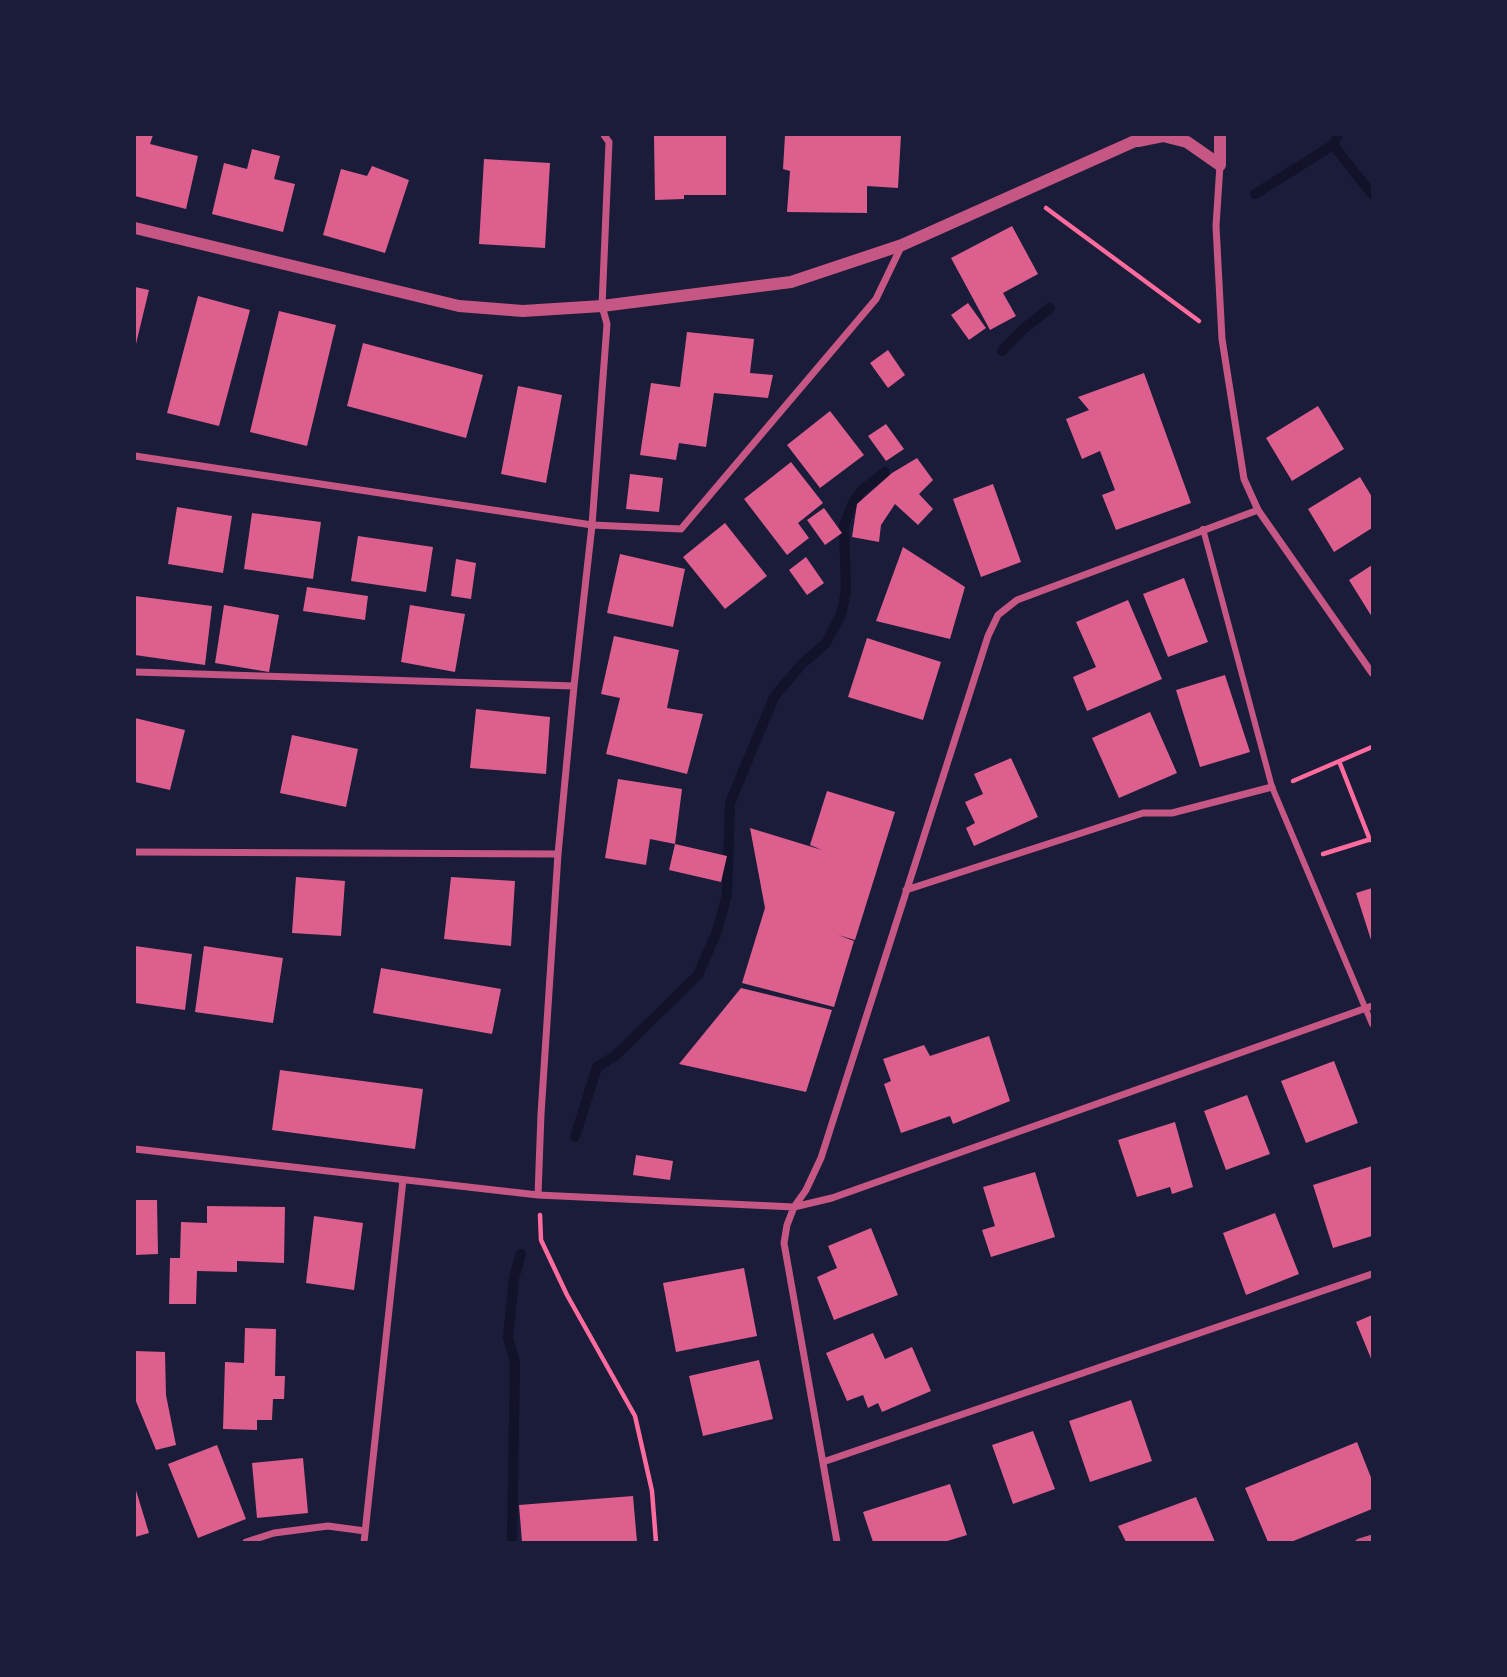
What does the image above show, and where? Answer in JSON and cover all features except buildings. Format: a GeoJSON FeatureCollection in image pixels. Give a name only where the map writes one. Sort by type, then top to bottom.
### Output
{"type":"FeatureCollection","features":[{"type":"Feature","properties":{"kind":"street"},"geometry":{"type":"LineString","coordinates":[[538,1195],[558,854],[592,525],[607,324],[602,306],[609,142],[604,135]]}},
{"type":"Feature","properties":{"kind":"street"},"geometry":{"type":"LineString","coordinates":[[1220,135],[1216,226],[1222,339],[1244,479],[1258,510],[1372,673]]}},
{"type":"Feature","properties":{"kind":"street"},"geometry":{"type":"LineString","coordinates":[[135,228],[459,306],[523,312],[602,306],[791,282],[902,245],[1140,138],[1163,136],[1187,142],[1220,165]]}},
{"type":"Feature","properties":{"kind":"street"},"geometry":{"type":"LineString","coordinates":[[135,457],[592,525],[681,529],[876,299],[902,245]]}},
{"type":"Feature","properties":{"kind":"street"},"geometry":{"type":"LineString","coordinates":[[837,1542],[784,1243],[787,1224],[793,1207],[806,1190],[821,1158],[988,636],[998,615],[1017,600],[1258,510]]}},
{"type":"Feature","properties":{"kind":"street"},"geometry":{"type":"LineString","coordinates":[[1203,529],[1272,787],[1369,1007],[1372,1024]]}},
{"type":"Feature","properties":{"kind":"street"},"geometry":{"type":"LineString","coordinates":[[135,672],[574,686]]}},
{"type":"Feature","properties":{"kind":"street"},"geometry":{"type":"LineString","coordinates":[[906,890],[1143,813],[1172,813],[1272,787]]}},
{"type":"Feature","properties":{"kind":"street"},"geometry":{"type":"LineString","coordinates":[[135,852],[558,854]]}},
{"type":"Feature","properties":{"kind":"street"},"geometry":{"type":"LineString","coordinates":[[135,1149],[538,1195],[793,1207],[832,1198],[1369,1007]]}},
{"type":"Feature","properties":{"kind":"street"},"geometry":{"type":"LineString","coordinates":[[364,1542],[403,1180]]}},
{"type":"Feature","properties":{"kind":"street"},"geometry":{"type":"LineString","coordinates":[[823,1462],[1372,1274]]}},
{"type":"Feature","properties":{"kind":"street"},"geometry":{"type":"LineString","coordinates":[[246,1542],[274,1533],[328,1526],[365,1531]]}},
{"type":"Feature","properties":{"kind":"street"},"geometry":{"type":"LineString","coordinates":[[1359,1542],[1372,1538]]}},
{"type":"Feature","properties":{"kind":"path"},"geometry":{"type":"LineString","coordinates":[[1023,191],[1222,339]]}},
{"type":"Feature","properties":{"kind":"path"},"geometry":{"type":"LineString","coordinates":[[1272,787],[1372,747]]}},
{"type":"Feature","properties":{"kind":"path"},"geometry":{"type":"LineString","coordinates":[[1303,860],[1371,839],[1339,761]]}},
{"type":"Feature","properties":{"kind":"path"},"geometry":{"type":"LineString","coordinates":[[538,1195],[541,1240],[635,1416],[652,1491],[656,1542]]}},
{"type":"Feature","properties":{"kind":"waterway"},"geometry":{"type":"LineString","coordinates":[[1255,194],[1333,145],[1338,135]]}},
{"type":"Feature","properties":{"kind":"waterway"},"geometry":{"type":"LineString","coordinates":[[1333,145],[1372,194]]}},
{"type":"Feature","properties":{"kind":"waterway"},"geometry":{"type":"LineString","coordinates":[[1002,351],[1022,330],[1050,308]]}},
{"type":"Feature","properties":{"kind":"waterway"},"geometry":{"type":"LineString","coordinates":[[575,1137],[597,1067],[615,1056],[698,975],[717,931],[727,894],[730,803],[774,697],[802,664],[825,644],[841,615],[846,591],[844,525],[861,491],[885,472]]}},
{"type":"Feature","properties":{"kind":"waterway"},"geometry":{"type":"LineString","coordinates":[[512,1542],[515,1362],[508,1338],[514,1278],[521,1254]]}}]}
